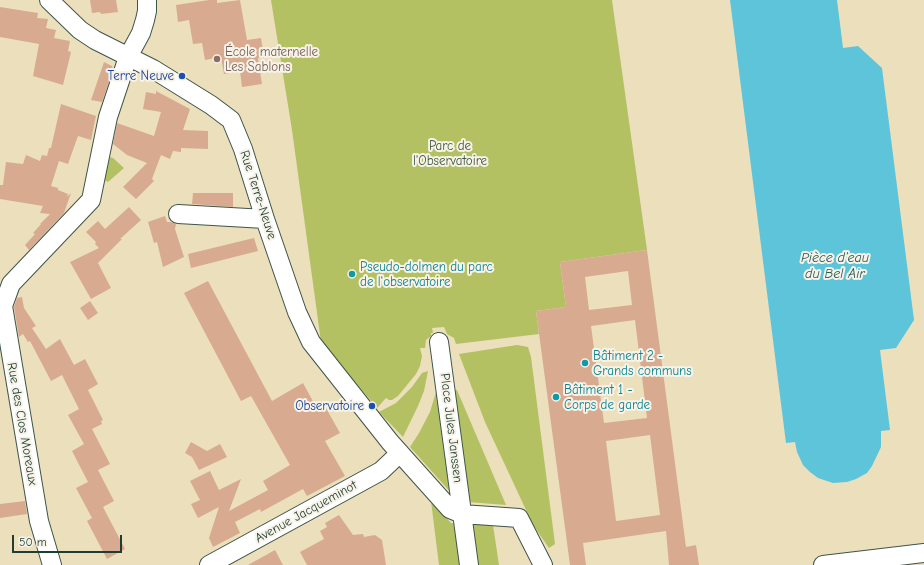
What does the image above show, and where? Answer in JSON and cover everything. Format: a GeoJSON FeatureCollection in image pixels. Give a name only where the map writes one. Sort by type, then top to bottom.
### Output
{"type":"FeatureCollection","features":[{"type":"Feature","properties":{"kind":"street","name":"Rue Terre-Neuve"},"geometry":{"type":"LineString","coordinates":[[49,0],[80,30],[96,40],[153,69],[211,105],[231,120],[243,149],[297,312],[311,342],[400,453]]}},
{"type":"Feature","properties":{"kind":"street","name":"Rue des Clos Moreaux"},"geometry":{"type":"LineString","coordinates":[[52,565],[39,521],[3,306],[11,284],[91,200],[108,117],[128,56],[141,33],[147,11],[147,0]]}},
{"type":"Feature","properties":{"kind":"street"},"geometry":{"type":"LineString","coordinates":[[178,214],[265,219]]}},
{"type":"Feature","properties":{"kind":"street","name":"Place Jules Janssen"},"geometry":{"type":"LineString","coordinates":[[439,342],[462,514]]}},
{"type":"Feature","properties":{"kind":"street","name":"Place Jules Janssen"},"geometry":{"type":"LineString","coordinates":[[400,453],[450,509],[462,514],[519,518],[542,563]]}},
{"type":"Feature","properties":{"kind":"street","name":"Avenue Jacqueminot"},"geometry":{"type":"LineString","coordinates":[[220,562],[381,471],[400,453]]}},
{"type":"Feature","properties":{"kind":"street"},"geometry":{"type":"LineString","coordinates":[[462,514],[469,565]]}},
{"type":"Feature","properties":{"kind":"street"},"geometry":{"type":"LineString","coordinates":[[823,565],[924,553]]}},
{"type":"Feature","properties":{"kind":"green space","name":"Parc de l'Observatoire"},"geometry":{"type":"Polygon","coordinates":[[[271,0],[612,0],[647,250],[560,262],[566,307],[536,311],[539,334],[456,344],[454,338],[447,334],[444,327],[432,328],[433,333],[431,333],[431,336],[426,340],[425,348],[420,348],[422,356],[420,366],[416,374],[398,396],[392,400],[386,398],[377,408],[321,342],[292,130],[271,0]]]}},
{"type":"Feature","properties":{"kind":"green space"},"geometry":{"type":"Polygon","coordinates":[[[110,157],[124,168],[108,182],[104,180],[110,157]]]}},
{"type":"Feature","properties":{"kind":"green space"},"geometry":{"type":"Polygon","coordinates":[[[517,345],[528,347],[531,357],[555,544],[549,548],[533,525],[485,422],[459,354],[517,345]]]}},
{"type":"Feature","properties":{"kind":"green space"},"geometry":{"type":"Polygon","coordinates":[[[428,371],[424,391],[403,437],[379,412],[396,403],[412,387],[422,373],[428,371]]]}},
{"type":"Feature","properties":{"kind":"green space"},"geometry":{"type":"Polygon","coordinates":[[[453,390],[457,390],[506,505],[468,502],[453,390]]]}},
{"type":"Feature","properties":{"kind":"green space"},"geometry":{"type":"Polygon","coordinates":[[[436,392],[440,392],[453,495],[410,447],[430,412],[436,392]]]}},
{"type":"Feature","properties":{"kind":"green space"},"geometry":{"type":"Polygon","coordinates":[[[431,501],[451,523],[456,524],[462,565],[439,565],[431,501]]]}},
{"type":"Feature","properties":{"kind":"green space"},"geometry":{"type":"Polygon","coordinates":[[[470,524],[493,525],[499,565],[475,565],[470,524]]]}},
{"type":"Feature","properties":{"kind":"water","name":"Pièce d'eau du Bel Air"},"geometry":{"type":"Polygon","coordinates":[[[730,0],[837,0],[843,48],[858,46],[882,68],[914,320],[896,348],[880,350],[890,430],[881,431],[881,447],[867,473],[847,482],[833,483],[818,478],[803,465],[797,452],[795,442],[786,443],[730,0]]]}},
{"type":"Feature","properties":{"kind":"building"},"geometry":{"type":"Polygon","coordinates":[[[90,0],[116,0],[118,12],[101,14],[100,12],[92,13],[90,0]]]}},
{"type":"Feature","properties":{"kind":"building"},"geometry":{"type":"Polygon","coordinates":[[[217,0],[217,3],[240,0],[247,40],[261,38],[264,57],[258,58],[262,84],[242,87],[240,71],[224,74],[221,57],[205,60],[202,43],[193,44],[189,20],[178,22],[176,5],[217,0]]]}},
{"type":"Feature","properties":{"kind":"building"},"geometry":{"type":"Polygon","coordinates":[[[0,7],[38,13],[37,18],[48,19],[46,28],[56,30],[54,38],[70,41],[68,51],[71,52],[63,85],[33,76],[39,44],[0,37],[0,7]]]}},
{"type":"Feature","properties":{"kind":"building"},"geometry":{"type":"Polygon","coordinates":[[[104,62],[112,66],[113,69],[102,102],[91,100],[104,62]]]}},
{"type":"Feature","properties":{"kind":"building"},"geometry":{"type":"Polygon","coordinates":[[[156,91],[190,109],[183,130],[208,131],[208,149],[181,148],[181,152],[173,151],[170,159],[161,155],[152,179],[154,181],[136,199],[123,187],[147,163],[127,155],[113,144],[117,123],[154,136],[161,112],[143,109],[146,92],[156,94],[156,91]]]}},
{"type":"Feature","properties":{"kind":"building"},"geometry":{"type":"Polygon","coordinates":[[[61,104],[96,116],[91,140],[78,136],[68,164],[59,161],[51,186],[68,194],[67,197],[71,193],[64,213],[29,250],[25,245],[35,234],[33,233],[40,224],[50,214],[40,213],[43,206],[0,199],[0,185],[3,185],[6,162],[23,164],[26,155],[40,161],[42,155],[47,156],[49,148],[51,148],[61,104]]]}},
{"type":"Feature","properties":{"kind":"building"},"geometry":{"type":"Polygon","coordinates":[[[193,193],[233,193],[233,207],[192,204],[193,193]]]}},
{"type":"Feature","properties":{"kind":"building"},"geometry":{"type":"Polygon","coordinates":[[[129,207],[141,220],[120,239],[122,239],[98,263],[111,288],[91,299],[70,262],[99,248],[95,244],[96,242],[86,232],[98,221],[105,229],[129,207]]]}},
{"type":"Feature","properties":{"kind":"building"},"geometry":{"type":"Polygon","coordinates":[[[165,216],[167,222],[176,224],[175,229],[184,257],[163,267],[157,242],[154,243],[148,222],[165,216]]]}},
{"type":"Feature","properties":{"kind":"building"},"geometry":{"type":"Polygon","coordinates":[[[254,238],[258,251],[191,268],[188,254],[254,238]]]}},
{"type":"Feature","properties":{"kind":"building","name":"Bâtiment 2 - Grands communs"},"geometry":{"type":"Polygon","coordinates":[[[647,250],[686,547],[696,545],[699,565],[669,565],[666,531],[583,543],[586,565],[570,565],[536,311],[566,307],[560,262],[647,250]],[[628,271],[585,277],[589,310],[632,305],[628,271]],[[635,320],[591,326],[604,423],[647,418],[635,320]],[[650,435],[606,441],[616,521],[660,515],[650,435]]]}},
{"type":"Feature","properties":{"kind":"building"},"geometry":{"type":"Polygon","coordinates":[[[208,281],[272,401],[303,383],[315,405],[322,401],[340,433],[325,441],[345,476],[307,496],[303,489],[261,512],[260,509],[235,522],[240,533],[213,547],[209,538],[219,507],[198,518],[191,504],[200,500],[190,481],[210,471],[219,490],[241,479],[229,511],[268,490],[263,481],[290,465],[251,396],[241,401],[184,293],[208,281]]]}},
{"type":"Feature","properties":{"kind":"building"},"geometry":{"type":"Polygon","coordinates":[[[22,297],[24,308],[36,326],[32,328],[46,349],[60,339],[74,365],[85,359],[98,384],[88,390],[103,420],[101,421],[102,424],[92,429],[110,464],[98,470],[114,501],[103,507],[125,549],[107,559],[87,521],[92,518],[76,488],[88,482],[72,451],[84,444],[68,415],[79,409],[62,375],[51,381],[30,341],[28,342],[23,334],[19,337],[14,307],[17,298],[22,297]]]}},
{"type":"Feature","properties":{"kind":"building"},"geometry":{"type":"Polygon","coordinates":[[[90,301],[98,313],[88,320],[80,308],[90,301]]]}},
{"type":"Feature","properties":{"kind":"building"},"geometry":{"type":"Polygon","coordinates":[[[191,442],[207,451],[220,444],[227,457],[199,470],[192,457],[185,453],[191,442]]]}},
{"type":"Feature","properties":{"kind":"building"},"geometry":{"type":"Polygon","coordinates":[[[25,501],[27,514],[0,518],[0,504],[25,501]]]}},
{"type":"Feature","properties":{"kind":"building"},"geometry":{"type":"Polygon","coordinates":[[[339,515],[353,535],[363,534],[364,537],[375,535],[382,540],[386,565],[307,565],[300,552],[324,539],[320,531],[327,527],[325,523],[339,515]]]}},
{"type":"Feature","properties":{"kind":"building"},"geometry":{"type":"Polygon","coordinates":[[[275,550],[283,565],[248,565],[275,550]]]}},
{"type":"Feature","properties":{"kind":"place","name":"École maternelle Les Sablons"},"geometry":{"type":"Point","coordinates":[217,59]}},
{"type":"Feature","properties":{"kind":"place","name":"Terre Neuve"},"geometry":{"type":"Point","coordinates":[182,76]}},
{"type":"Feature","properties":{"kind":"place","name":"Pseudo-dolmen du parc de l'observatoire"},"geometry":{"type":"Point","coordinates":[352,274]}},
{"type":"Feature","properties":{"kind":"place","name":"Bâtiment 2 - Grands communs"},"geometry":{"type":"Point","coordinates":[585,363]}},
{"type":"Feature","properties":{"kind":"place","name":"Bâtiment 1 - Corps de garde"},"geometry":{"type":"Point","coordinates":[556,397]}},
{"type":"Feature","properties":{"kind":"place","name":"Observatoire"},"geometry":{"type":"Point","coordinates":[372,406]}}]}
